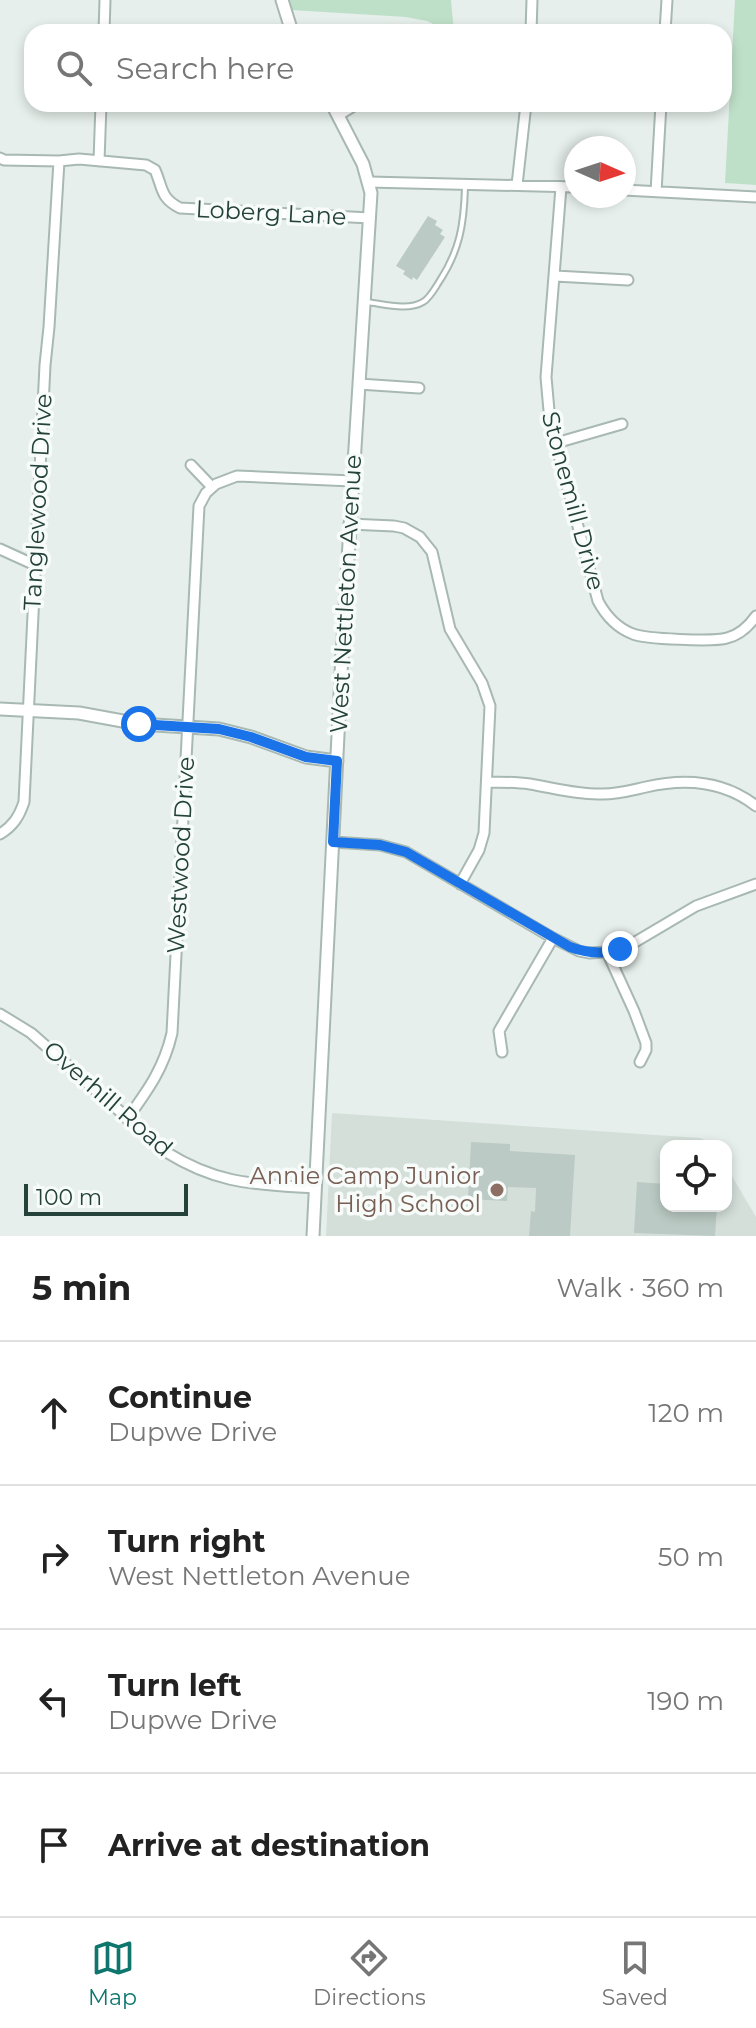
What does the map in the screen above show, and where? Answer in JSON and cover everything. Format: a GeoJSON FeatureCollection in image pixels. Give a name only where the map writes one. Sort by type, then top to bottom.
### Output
{"type":"FeatureCollection","features":[{"type":"Feature","properties":{"kind":"street"},"geometry":{"type":"LineString","coordinates":[[104,24],[105,0]]}},
{"type":"Feature","properties":{"kind":"street"},"geometry":{"type":"LineString","coordinates":[[282,0],[290,24]]}},
{"type":"Feature","properties":{"kind":"street"},"geometry":{"type":"LineString","coordinates":[[531,24],[532,0]]}},
{"type":"Feature","properties":{"kind":"street"},"geometry":{"type":"LineString","coordinates":[[666,24],[667,0]]}},
{"type":"Feature","properties":{"kind":"street"},"geometry":{"type":"LineString","coordinates":[[99,161],[101,112]]}},
{"type":"Feature","properties":{"kind":"street","name":"West Nettleton Avenue"},"geometry":{"type":"LineString","coordinates":[[313,1236],[349,524],[370,218],[369,182],[337,112]]}},
{"type":"Feature","properties":{"kind":"street"},"geometry":{"type":"LineString","coordinates":[[339,115],[344,112]]}},
{"type":"Feature","properties":{"kind":"street"},"geometry":{"type":"LineString","coordinates":[[517,185],[525,112]]}},
{"type":"Feature","properties":{"kind":"street"},"geometry":{"type":"LineString","coordinates":[[656,192],[661,112]]}},
{"type":"Feature","properties":{"kind":"street","name":"Loberg Lane"},"geometry":{"type":"LineString","coordinates":[[1,160],[79,159],[146,165],[152,167],[158,177],[162,193],[180,208],[370,218]]}},
{"type":"Feature","properties":{"kind":"street","name":"Tanglewood Drive"},"geometry":{"type":"LineString","coordinates":[[0,834],[19,816],[24,802],[45,365],[59,161]]}},
{"type":"Feature","properties":{"kind":"street","name":"Loberg Lane"},"geometry":{"type":"LineString","coordinates":[[369,182],[561,187]]}},
{"type":"Feature","properties":{"kind":"street","name":"Stonemill Drive"},"geometry":{"type":"LineString","coordinates":[[561,187],[546,377],[547,405],[598,601],[611,619],[639,637],[721,640],[739,633],[756,616]]}},
{"type":"Feature","properties":{"kind":"street"},"geometry":{"type":"LineString","coordinates":[[636,191],[756,197]]}},
{"type":"Feature","properties":{"kind":"street"},"geometry":{"type":"LineString","coordinates":[[555,276],[628,280]]}},
{"type":"Feature","properties":{"kind":"street"},"geometry":{"type":"LineString","coordinates":[[359,384],[419,388]]}},
{"type":"Feature","properties":{"kind":"street"},"geometry":{"type":"LineString","coordinates":[[556,443],[622,424]]}},
{"type":"Feature","properties":{"kind":"street"},"geometry":{"type":"LineString","coordinates":[[191,465],[212,487],[229,478],[245,475],[352,481]]}},
{"type":"Feature","properties":{"kind":"street","name":"Westwood Drive"},"geometry":{"type":"LineString","coordinates":[[127,1119],[160,1070],[172,1033],[197,519],[199,506],[212,487]]}},
{"type":"Feature","properties":{"kind":"street"},"geometry":{"type":"LineString","coordinates":[[349,524],[394,526],[420,537],[432,552],[450,629],[488,697],[491,720],[484,833],[479,850],[460,884]]}},
{"type":"Feature","properties":{"kind":"street"},"geometry":{"type":"LineString","coordinates":[[0,549],[35,565]]}},
{"type":"Feature","properties":{"kind":"street"},"geometry":{"type":"LineString","coordinates":[[0,709],[79,713],[139,724],[219,729],[306,757],[337,761]]}},
{"type":"Feature","properties":{"kind":"street"},"geometry":{"type":"LineString","coordinates":[[487,782],[605,795],[675,781],[698,781],[734,792],[756,806]]}},
{"type":"Feature","properties":{"kind":"street"},"geometry":{"type":"LineString","coordinates":[[333,842],[380,845],[406,852],[579,951],[607,952],[625,948],[696,906],[756,884]]}},
{"type":"Feature","properties":{"kind":"street"},"geometry":{"type":"LineString","coordinates":[[502,1052],[499,1031],[553,938]]}},
{"type":"Feature","properties":{"kind":"street"},"geometry":{"type":"LineString","coordinates":[[607,952],[646,1043],[640,1062]]}},
{"type":"Feature","properties":{"kind":"street","name":"Overhill Road"},"geometry":{"type":"LineString","coordinates":[[0,1014],[31,1033],[127,1119],[186,1165],[218,1178],[241,1183],[315,1188]]}},
{"type":"Feature","properties":{"kind":"lane"},"geometry":{"type":"LineString","coordinates":[[365,302],[408,306],[423,301],[434,290],[447,270],[462,232],[465,184]]}},
{"type":"Feature","properties":{"kind":"shaded area","name":"Annie Camp Junior High School"},"geometry":{"type":"Polygon","coordinates":[[[332,1113],[700,1138],[705,1140],[660,1140],[660,1212],[732,1212],[732,1176],[756,1217],[756,1236],[326,1236],[332,1113]]]}},
{"type":"Feature","properties":{"kind":"green space"},"geometry":{"type":"Polygon","coordinates":[[[290,0],[451,0],[453,24],[433,24],[406,17],[291,10],[290,0]]]}},
{"type":"Feature","properties":{"kind":"green space"},"geometry":{"type":"Polygon","coordinates":[[[735,0],[756,0],[756,185],[725,183],[729,112],[732,112],[735,0]]]}},
{"type":"Feature","properties":{"kind":"building"},"geometry":{"type":"Polygon","coordinates":[[[428,216],[437,221],[435,225],[443,230],[440,234],[445,237],[417,280],[413,277],[412,280],[396,266],[428,216]]]}},
{"type":"Feature","properties":{"kind":"building"},"geometry":{"type":"Polygon","coordinates":[[[471,1142],[510,1144],[510,1151],[575,1155],[570,1236],[529,1236],[531,1211],[535,1212],[536,1188],[508,1187],[507,1201],[468,1199],[471,1142]]]}},
{"type":"Feature","properties":{"kind":"building"},"geometry":{"type":"Polygon","coordinates":[[[637,1182],[660,1184],[660,1212],[717,1212],[715,1236],[634,1233],[637,1182]]]}},
{"type":"Feature","properties":{"kind":"place","name":"Annie Camp Junior High School"},"geometry":{"type":"Point","coordinates":[497,1190]}},
{"type":"Feature","properties":{"kind":"route"},"geometry":{"type":"LineString","coordinates":[[139,724],[219,729],[306,757],[337,761],[333,842],[389,846],[406,852],[579,951],[599,953],[620,949]]}}]}
